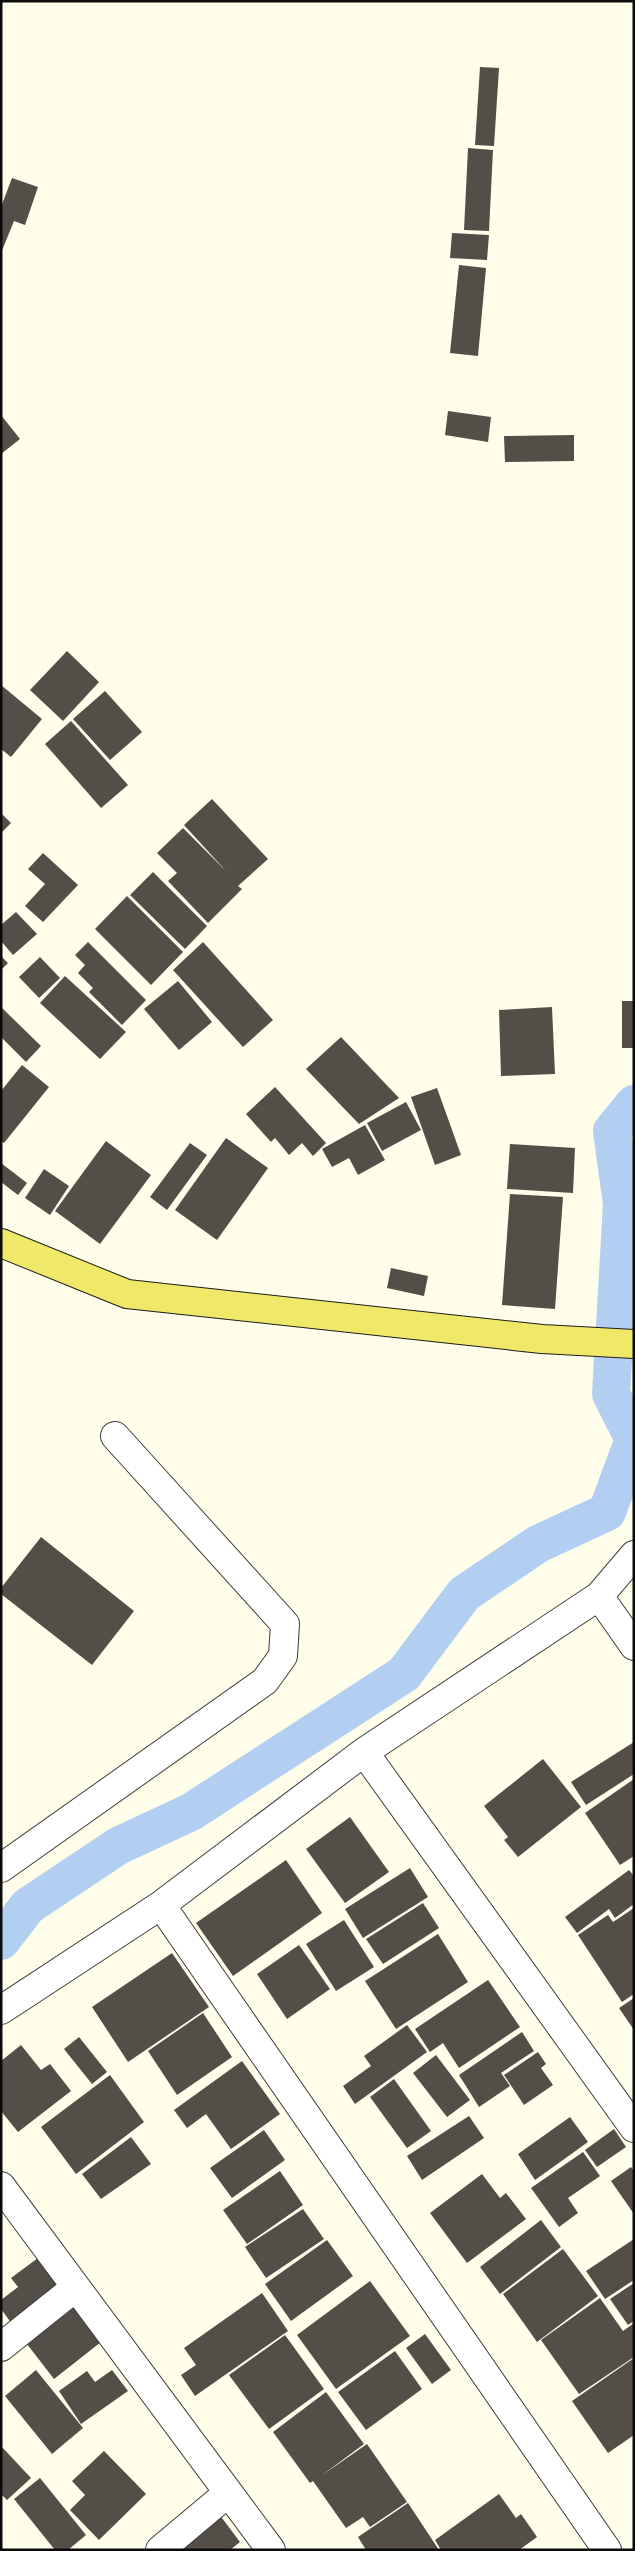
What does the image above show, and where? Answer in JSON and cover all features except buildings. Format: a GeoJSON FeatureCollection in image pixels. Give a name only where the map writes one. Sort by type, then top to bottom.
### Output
{"type":"FeatureCollection","features":[{"type":"Feature","properties":{"kind":"main road"},"geometry":{"type":"LineString","coordinates":[[1,1243],[127,1294],[542,1339],[634,1344]]}},
{"type":"Feature","properties":{"kind":"street"},"geometry":{"type":"LineString","coordinates":[[1,1868],[265,1681],[283,1656],[285,1624],[115,1436]]}},
{"type":"Feature","properties":{"kind":"street"},"geometry":{"type":"LineString","coordinates":[[1,2009],[161,1905],[364,1752],[598,1596],[634,1555]]}},
{"type":"Feature","properties":{"kind":"street"},"geometry":{"type":"LineString","coordinates":[[598,1596],[634,1646]]}},
{"type":"Feature","properties":{"kind":"street"},"geometry":{"type":"LineString","coordinates":[[364,1752],[634,2128]]}},
{"type":"Feature","properties":{"kind":"street"},"geometry":{"type":"LineString","coordinates":[[161,1905],[606,2550]]}},
{"type":"Feature","properties":{"kind":"street"},"geometry":{"type":"LineString","coordinates":[[1,2186],[271,2550]]}},
{"type":"Feature","properties":{"kind":"street"},"geometry":{"type":"LineString","coordinates":[[1,2347],[76,2287]]}},
{"type":"Feature","properties":{"kind":"street"},"geometry":{"type":"LineString","coordinates":[[160,2550],[228,2493]]}},
{"type":"Feature","properties":{"kind":"waterway"},"geometry":{"type":"LineString","coordinates":[[1,1941],[28,1906],[118,1846],[191,1812],[404,1674],[464,1594],[538,1544],[607,1512],[634,1439],[611,1394],[622,1204],[612,1131],[634,1104]]}},
{"type":"Feature","properties":{"kind":"waterway"},"geometry":{"type":"LineString","coordinates":[[621,1473],[634,1480]]}}]}
